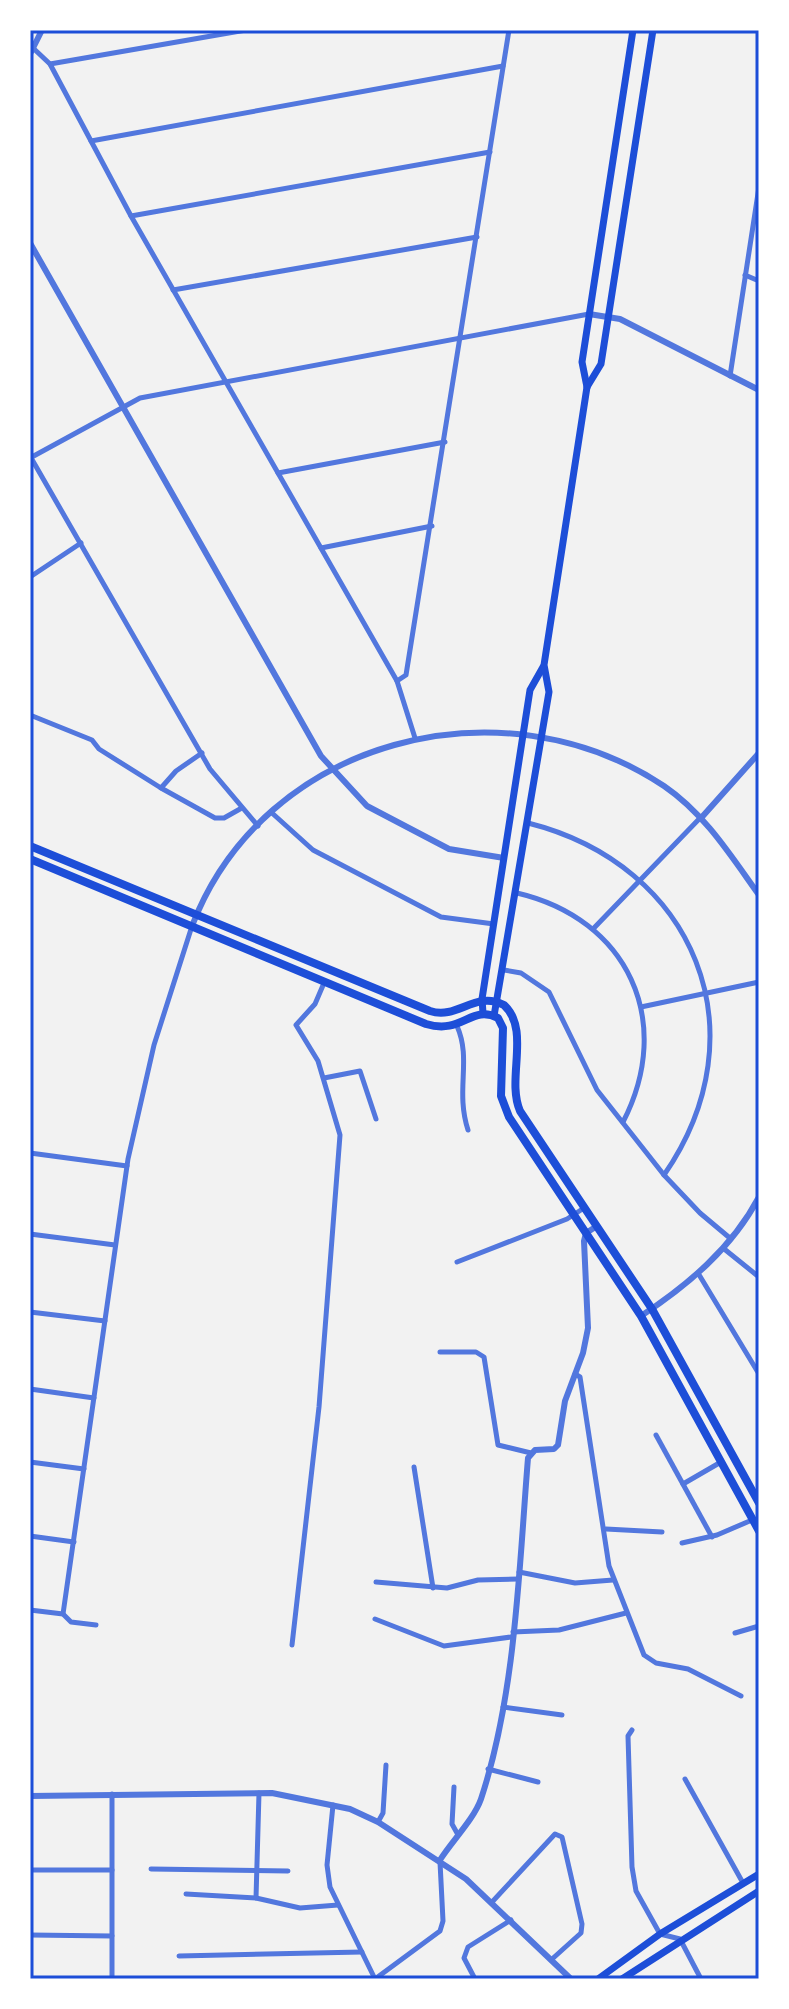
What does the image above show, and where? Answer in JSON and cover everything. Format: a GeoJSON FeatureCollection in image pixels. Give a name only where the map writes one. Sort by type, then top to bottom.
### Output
{"type":"FeatureCollection","features":[{"type":"Feature","properties":{"kind":"main road"},"geometry":{"type":"LineString","coordinates":[[494,1016],[499,1002],[549,692],[544,665],[587,387],[582,362],[633,30]]}},
{"type":"Feature","properties":{"kind":"main road"},"geometry":{"type":"LineString","coordinates":[[587,387],[601,364],[653,30]]}},
{"type":"Feature","properties":{"kind":"main road"},"geometry":{"type":"LineString","coordinates":[[483,1013],[482,999],[530,690],[544,665]]}},
{"type":"Feature","properties":{"kind":"main road"},"geometry":{"type":"LineString","coordinates":[[30,846],[440,1015],[453,1013],[482,999],[499,1002],[510,1011],[516,1026],[514,1081],[520,1111],[652,1309],[759,1503]]}},
{"type":"Feature","properties":{"kind":"main road"},"geometry":{"type":"LineString","coordinates":[[30,859],[426,1024],[447,1029],[483,1013],[494,1016],[503,1028],[500,1080],[505,1109],[641,1316],[759,1531]]}},
{"type":"Feature","properties":{"kind":"main road"},"geometry":{"type":"LineString","coordinates":[[598,1979],[660,1934],[759,1874]]}},
{"type":"Feature","properties":{"kind":"main road"},"geometry":{"type":"LineString","coordinates":[[622,1979],[759,1891]]}},
{"type":"Feature","properties":{"kind":"street"},"geometry":{"type":"LineString","coordinates":[[42,30],[32,51],[50,64],[131,216],[397,681],[415,738]]}},
{"type":"Feature","properties":{"kind":"street"},"geometry":{"type":"LineString","coordinates":[[50,64],[246,30]]}},
{"type":"Feature","properties":{"kind":"street"},"geometry":{"type":"LineString","coordinates":[[397,681],[406,675],[432,526],[509,30]]}},
{"type":"Feature","properties":{"kind":"street"},"geometry":{"type":"LineString","coordinates":[[90,141],[503,66]]}},
{"type":"Feature","properties":{"kind":"street"},"geometry":{"type":"LineString","coordinates":[[131,216],[490,152]]}},
{"type":"Feature","properties":{"kind":"street"},"geometry":{"type":"LineString","coordinates":[[730,376],[759,190]]}},
{"type":"Feature","properties":{"kind":"street"},"geometry":{"type":"LineString","coordinates":[[173,290],[477,237]]}},
{"type":"Feature","properties":{"kind":"street"},"geometry":{"type":"LineString","coordinates":[[30,243],[321,756],[367,806],[449,849],[504,858]]}},
{"type":"Feature","properties":{"kind":"street"},"geometry":{"type":"LineString","coordinates":[[745,275],[759,281]]}},
{"type":"Feature","properties":{"kind":"street"},"geometry":{"type":"LineString","coordinates":[[258,826],[240,809],[202,753],[30,457],[140,398],[589,314],[620,319],[759,390]]}},
{"type":"Feature","properties":{"kind":"street"},"geometry":{"type":"LineString","coordinates":[[278,473],[445,442]]}},
{"type":"Feature","properties":{"kind":"street"},"geometry":{"type":"LineString","coordinates":[[321,548],[432,526]]}},
{"type":"Feature","properties":{"kind":"street"},"geometry":{"type":"LineString","coordinates":[[30,577],[81,543]]}},
{"type":"Feature","properties":{"kind":"street"},"geometry":{"type":"LineString","coordinates":[[30,715],[92,740],[99,749],[215,818],[224,818],[240,809]]}},
{"type":"Feature","properties":{"kind":"street"},"geometry":{"type":"LineString","coordinates":[[63,1614],[127,1166],[145,1080],[197,914],[235,853],[258,826],[332,770],[371,752],[415,738],[469,731],[524,733],[572,743],[630,766],[666,787],[702,817],[758,891]]}},
{"type":"Feature","properties":{"kind":"street"},"geometry":{"type":"LineString","coordinates":[[161,788],[184,763],[202,753]]}},
{"type":"Feature","properties":{"kind":"street"},"geometry":{"type":"LineString","coordinates":[[593,929],[702,817],[759,753]]}},
{"type":"Feature","properties":{"kind":"street"},"geometry":{"type":"LineString","coordinates":[[272,813],[313,850],[441,917],[494,924]]}},
{"type":"Feature","properties":{"kind":"street"},"geometry":{"type":"LineString","coordinates":[[528,823],[589,843],[641,879],[682,931],[706,993],[711,1043],[703,1099],[680,1152],[664,1175]]}},
{"type":"Feature","properties":{"kind":"street"},"geometry":{"type":"LineString","coordinates":[[517,893],[558,906],[593,929],[623,964],[641,1007],[645,1031],[643,1066],[634,1101],[623,1122]]}},
{"type":"Feature","properties":{"kind":"street"},"geometry":{"type":"LineString","coordinates":[[504,970],[539,982],[555,1000],[597,1090],[664,1175],[700,1213],[731,1239]]}},
{"type":"Feature","properties":{"kind":"street"},"geometry":{"type":"LineString","coordinates":[[641,1007],[759,982]]}},
{"type":"Feature","properties":{"kind":"street"},"geometry":{"type":"LineString","coordinates":[[292,1645],[319,1407],[340,1135],[324,1078],[296,1025],[315,1004],[324,983]]}},
{"type":"Feature","properties":{"kind":"street"},"geometry":{"type":"LineString","coordinates":[[457,1026],[464,1046],[460,1094],[468,1130]]}},
{"type":"Feature","properties":{"kind":"street"},"geometry":{"type":"LineString","coordinates":[[324,1078],[360,1071],[376,1119]]}},
{"type":"Feature","properties":{"kind":"street"},"geometry":{"type":"LineString","coordinates":[[30,1153],[127,1166]]}},
{"type":"Feature","properties":{"kind":"street"},"geometry":{"type":"LineString","coordinates":[[641,1316],[698,1273],[723,1248],[759,1197]]}},
{"type":"Feature","properties":{"kind":"street"},"geometry":{"type":"LineString","coordinates":[[457,1262],[584,1208]]}},
{"type":"Feature","properties":{"kind":"street"},"geometry":{"type":"LineString","coordinates":[[440,1352],[476,1352],[484,1357],[498,1445],[531,1453],[554,1449],[558,1445],[565,1401],[588,1328],[586,1233],[597,1226]]}},
{"type":"Feature","properties":{"kind":"street"},"geometry":{"type":"LineString","coordinates":[[30,1234],[115,1245]]}},
{"type":"Feature","properties":{"kind":"street"},"geometry":{"type":"LineString","coordinates":[[723,1248],[759,1277]]}},
{"type":"Feature","properties":{"kind":"street"},"geometry":{"type":"LineString","coordinates":[[698,1273],[759,1374]]}},
{"type":"Feature","properties":{"kind":"street"},"geometry":{"type":"LineString","coordinates":[[30,1312],[105,1321]]}},
{"type":"Feature","properties":{"kind":"street"},"geometry":{"type":"LineString","coordinates":[[575,1374],[580,1377],[613,1580],[647,1659],[688,1669],[741,1696]]}},
{"type":"Feature","properties":{"kind":"street"},"geometry":{"type":"LineString","coordinates":[[30,1389],[94,1398]]}},
{"type":"Feature","properties":{"kind":"street"},"geometry":{"type":"LineString","coordinates":[[656,1435],[712,1537]]}},
{"type":"Feature","properties":{"kind":"street"},"geometry":{"type":"LineString","coordinates":[[333,1805],[327,1865],[338,1905],[375,1979],[440,1931],[443,1921],[440,1860],[480,1802],[502,1706],[531,1453]]}},
{"type":"Feature","properties":{"kind":"street"},"geometry":{"type":"LineString","coordinates":[[30,1462],[84,1469]]}},
{"type":"Feature","properties":{"kind":"street"},"geometry":{"type":"LineString","coordinates":[[683,1484],[721,1462]]}},
{"type":"Feature","properties":{"kind":"street"},"geometry":{"type":"LineString","coordinates":[[414,1467],[433,1588]]}},
{"type":"Feature","properties":{"kind":"street"},"geometry":{"type":"LineString","coordinates":[[682,1543],[712,1537],[753,1520]]}},
{"type":"Feature","properties":{"kind":"street"},"geometry":{"type":"LineString","coordinates":[[606,1529],[662,1532]]}},
{"type":"Feature","properties":{"kind":"street"},"geometry":{"type":"LineString","coordinates":[[30,1536],[74,1542]]}},
{"type":"Feature","properties":{"kind":"street"},"geometry":{"type":"LineString","coordinates":[[376,1582],[433,1588],[518,1576],[575,1583],[613,1580]]}},
{"type":"Feature","properties":{"kind":"street"},"geometry":{"type":"LineString","coordinates":[[30,1610],[63,1614],[71,1622],[96,1625]]}},
{"type":"Feature","properties":{"kind":"street"},"geometry":{"type":"LineString","coordinates":[[375,1619],[444,1646],[511,1634],[559,1630],[626,1613]]}},
{"type":"Feature","properties":{"kind":"street"},"geometry":{"type":"LineString","coordinates":[[735,1633],[759,1626]]}},
{"type":"Feature","properties":{"kind":"street"},"geometry":{"type":"LineString","coordinates":[[502,1706],[562,1715]]}},
{"type":"Feature","properties":{"kind":"street"},"geometry":{"type":"LineString","coordinates":[[632,1730],[628,1736],[632,1867],[636,1891],[660,1934],[680,1939],[701,1979]]}},
{"type":"Feature","properties":{"kind":"street"},"geometry":{"type":"LineString","coordinates":[[378,1822],[383,1813],[386,1765]]}},
{"type":"Feature","properties":{"kind":"street"},"geometry":{"type":"LineString","coordinates":[[488,1769],[538,1782]]}},
{"type":"Feature","properties":{"kind":"street"},"geometry":{"type":"LineString","coordinates":[[685,1779],[743,1883]]}},
{"type":"Feature","properties":{"kind":"street"},"geometry":{"type":"LineString","coordinates":[[454,1787],[452,1824],[457,1833]]}},
{"type":"Feature","properties":{"kind":"street"},"geometry":{"type":"LineString","coordinates":[[256,1898],[259,1793]]}},
{"type":"Feature","properties":{"kind":"street"},"geometry":{"type":"LineString","coordinates":[[30,1796],[259,1793],[333,1805],[378,1822],[440,1860],[493,1901],[571,1979]]}},
{"type":"Feature","properties":{"kind":"street"},"geometry":{"type":"LineString","coordinates":[[112,1794],[112,1979]]}},
{"type":"Feature","properties":{"kind":"street"},"geometry":{"type":"LineString","coordinates":[[493,1901],[544,1843],[555,1834],[562,1837],[582,1924],[581,1933],[551,1960]]}},
{"type":"Feature","properties":{"kind":"street"},"geometry":{"type":"LineString","coordinates":[[151,1869],[288,1871]]}},
{"type":"Feature","properties":{"kind":"street"},"geometry":{"type":"LineString","coordinates":[[30,1870],[112,1870]]}},
{"type":"Feature","properties":{"kind":"street"},"geometry":{"type":"LineString","coordinates":[[186,1894],[256,1898],[300,1908],[338,1905]]}},
{"type":"Feature","properties":{"kind":"street"},"geometry":{"type":"LineString","coordinates":[[475,1979],[464,1958],[468,1947],[512,1920]]}},
{"type":"Feature","properties":{"kind":"street"},"geometry":{"type":"LineString","coordinates":[[30,1935],[112,1936]]}},
{"type":"Feature","properties":{"kind":"street"},"geometry":{"type":"LineString","coordinates":[[179,1956],[362,1952]]}}]}
